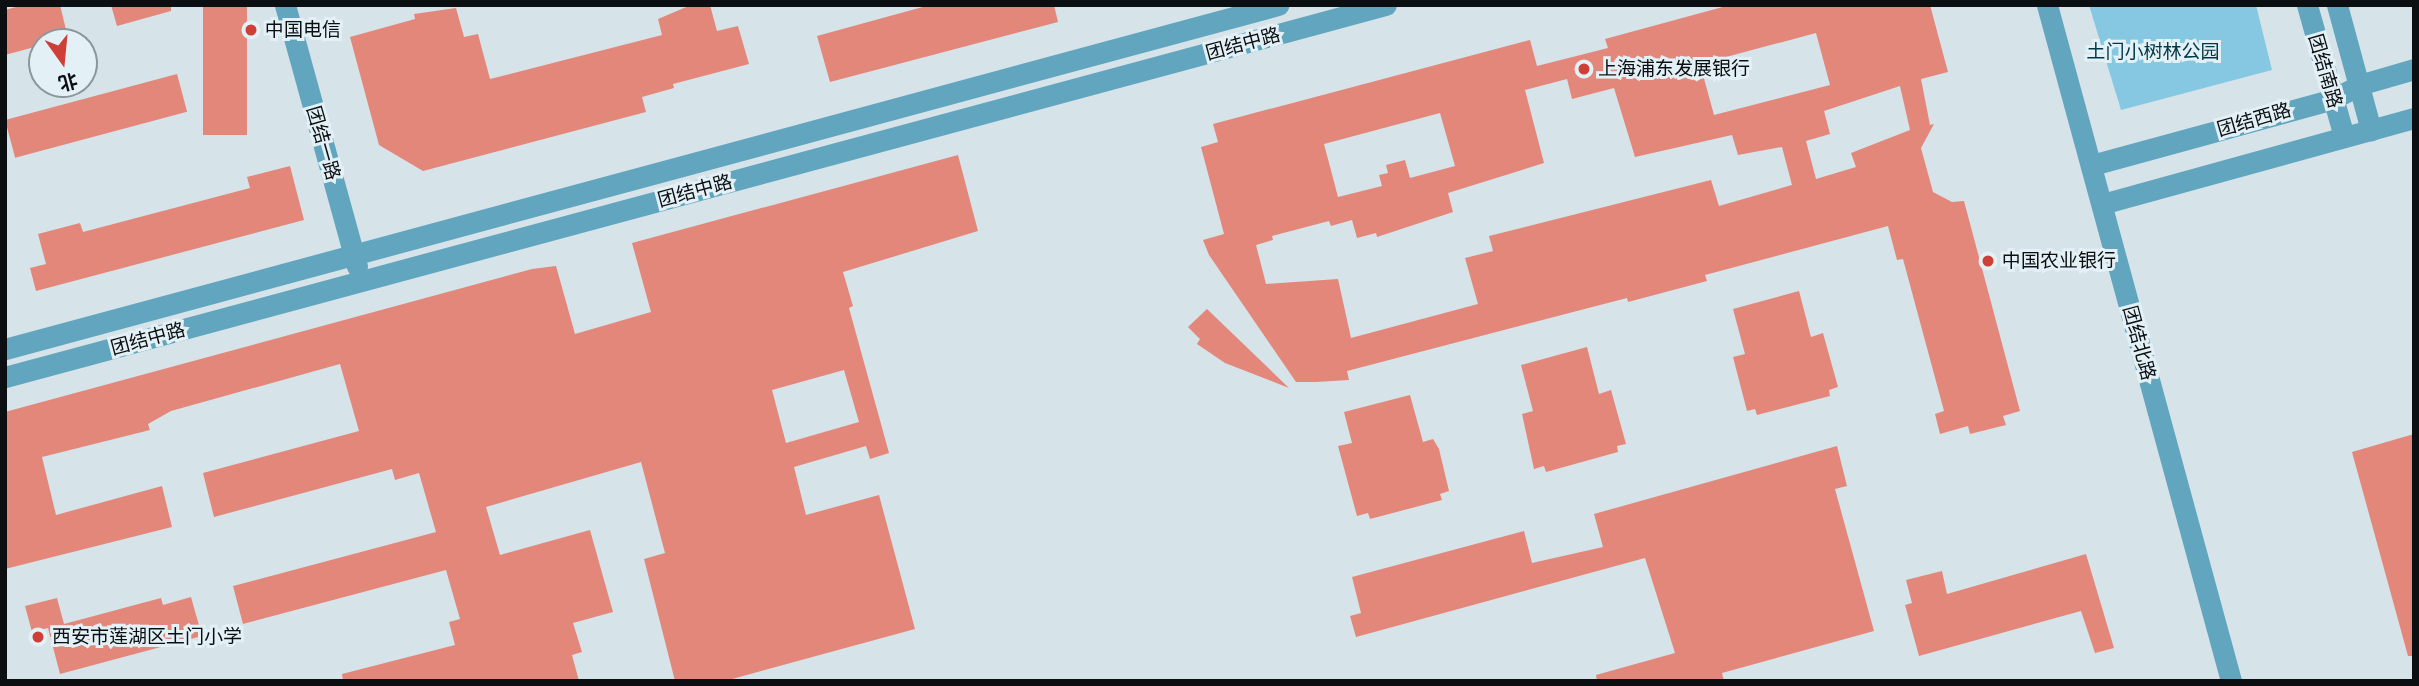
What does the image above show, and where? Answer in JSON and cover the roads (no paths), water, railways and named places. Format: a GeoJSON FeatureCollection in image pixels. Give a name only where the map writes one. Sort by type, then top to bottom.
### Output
{"type":"FeatureCollection","features":[{"type":"Feature","properties":{"kind":"street","name":"团结一路"},"geometry":{"type":"LineString","coordinates":[[285,5],[361,281]]}},
{"type":"Feature","properties":{"kind":"street","name":"团结中路"},"geometry":{"type":"LineString","coordinates":[[5,349],[1278,5]]}},
{"type":"Feature","properties":{"kind":"street","name":"团结中路"},"geometry":{"type":"LineString","coordinates":[[5,377],[1386,5]]}},
{"type":"Feature","properties":{"kind":"street","name":"团结北路"},"geometry":{"type":"LineString","coordinates":[[2047,5],[2231,681]]}},
{"type":"Feature","properties":{"kind":"street","name":"团结南路"},"geometry":{"type":"LineString","coordinates":[[2307,5],[2344,137]]}},
{"type":"Feature","properties":{"kind":"street","name":"团结南路"},"geometry":{"type":"LineString","coordinates":[[2337,5],[2371,130]]}},
{"type":"Feature","properties":{"kind":"street","name":"团结西路"},"geometry":{"type":"LineString","coordinates":[[2092,165],[2333,99],[2358,85],[2414,69]]}},
{"type":"Feature","properties":{"kind":"street","name":"团结西路"},"geometry":{"type":"LineString","coordinates":[[2102,204],[2414,118]]}},
{"type":"Feature","properties":{"kind":"place","name":"中国电信"},"geometry":{"type":"Point","coordinates":[251,30]}},
{"type":"Feature","properties":{"kind":"place","name":"上海浦东发展银行"},"geometry":{"type":"Point","coordinates":[1584,69]}},
{"type":"Feature","properties":{"kind":"place","name":"中国农业银行"},"geometry":{"type":"Point","coordinates":[1988,261]}},
{"type":"Feature","properties":{"kind":"place","name":"西安市莲湖区土门小学"},"geometry":{"type":"Point","coordinates":[38,637]}},
{"type":"Feature","properties":{"kind":"park label","name":"土门小树林公园"},"geometry":{"type":"Point","coordinates":[2153,52]}}]}
